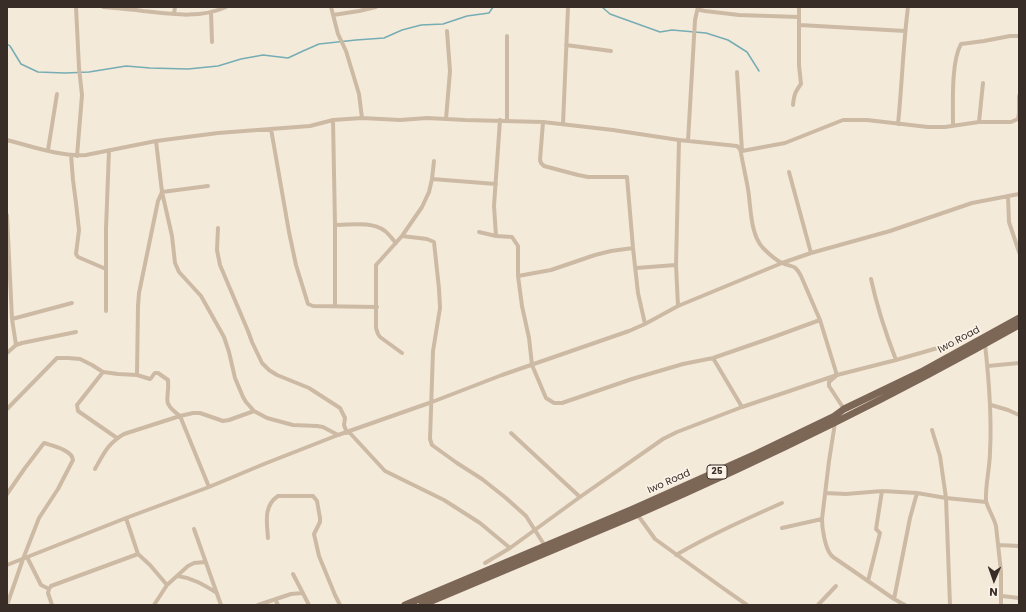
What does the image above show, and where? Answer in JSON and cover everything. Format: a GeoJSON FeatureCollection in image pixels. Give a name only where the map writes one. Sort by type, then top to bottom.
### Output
{"type":"FeatureCollection","features":[{"type":"Feature","properties":{"kind":"main road","name":"Iwo Road"},"geometry":{"type":"LineString","coordinates":[[422,605],[637,514],[758,456],[833,417],[844,409],[921,372],[1019,318]]}},
{"type":"Feature","properties":{"kind":"main road","name":"Iwo Road"},"geometry":{"type":"LineString","coordinates":[[405,605],[835,423],[1019,325]]}},
{"type":"Feature","properties":{"kind":"street"},"geometry":{"type":"LineString","coordinates":[[76,7],[82,95],[77,156]]}},
{"type":"Feature","properties":{"kind":"street"},"geometry":{"type":"LineString","coordinates":[[103,7],[129,8],[189,15],[211,12],[223,8]]}},
{"type":"Feature","properties":{"kind":"street"},"geometry":{"type":"LineString","coordinates":[[174,14],[175,7]]}},
{"type":"Feature","properties":{"kind":"street"},"geometry":{"type":"LineString","coordinates":[[331,7],[338,34],[346,51],[359,94],[362,118]]}},
{"type":"Feature","properties":{"kind":"street"},"geometry":{"type":"LineString","coordinates":[[333,15],[376,7]]}},
{"type":"Feature","properties":{"kind":"street"},"geometry":{"type":"LineString","coordinates":[[563,124],[568,7]]}},
{"type":"Feature","properties":{"kind":"street"},"geometry":{"type":"LineString","coordinates":[[688,141],[695,20],[698,7],[700,10],[712,12],[800,18]]}},
{"type":"Feature","properties":{"kind":"street"},"geometry":{"type":"LineString","coordinates":[[793,105],[795,92],[801,84],[799,65],[799,7]]}},
{"type":"Feature","properties":{"kind":"street"},"geometry":{"type":"LineString","coordinates":[[898,124],[908,7]]}},
{"type":"Feature","properties":{"kind":"street"},"geometry":{"type":"LineString","coordinates":[[211,12],[212,42]]}},
{"type":"Feature","properties":{"kind":"street"},"geometry":{"type":"LineString","coordinates":[[800,25],[905,31]]}},
{"type":"Feature","properties":{"kind":"street"},"geometry":{"type":"LineString","coordinates":[[446,119],[450,71],[447,31]]}},
{"type":"Feature","properties":{"kind":"street"},"geometry":{"type":"LineString","coordinates":[[507,36],[508,121]]}},
{"type":"Feature","properties":{"kind":"street"},"geometry":{"type":"LineString","coordinates":[[953,125],[954,85],[957,53],[961,44],[1010,36],[1019,36]]}},
{"type":"Feature","properties":{"kind":"street"},"geometry":{"type":"LineString","coordinates":[[566,45],[611,50]]}},
{"type":"Feature","properties":{"kind":"street"},"geometry":{"type":"LineString","coordinates":[[737,72],[741,150],[753,230],[756,239],[770,255],[782,264],[794,266],[798,269],[820,320],[837,375]]}},
{"type":"Feature","properties":{"kind":"street"},"geometry":{"type":"LineString","coordinates":[[979,122],[983,83]]}},
{"type":"Feature","properties":{"kind":"street"},"geometry":{"type":"LineString","coordinates":[[48,150],[57,94]]}},
{"type":"Feature","properties":{"kind":"street"},"geometry":{"type":"LineString","coordinates":[[741,150],[786,143],[843,120],[867,120],[928,127],[979,122],[1011,122],[1018,119],[1019,96]]}},
{"type":"Feature","properties":{"kind":"street"},"geometry":{"type":"LineString","coordinates":[[7,140],[77,156],[156,141],[218,133],[310,126],[333,120],[362,118],[393,120],[420,118],[543,122],[679,140],[734,145],[741,150]]}},
{"type":"Feature","properties":{"kind":"street"},"geometry":{"type":"LineString","coordinates":[[333,120],[335,225],[334,306]]}},
{"type":"Feature","properties":{"kind":"street"},"geometry":{"type":"LineString","coordinates":[[496,236],[494,206],[500,120]]}},
{"type":"Feature","properties":{"kind":"street"},"geometry":{"type":"LineString","coordinates":[[543,122],[540,160],[544,166],[588,177],[627,177],[638,293],[645,324]]}},
{"type":"Feature","properties":{"kind":"street"},"geometry":{"type":"LineString","coordinates":[[271,129],[289,232],[296,265],[308,304],[312,306],[377,307]]}},
{"type":"Feature","properties":{"kind":"street"},"geometry":{"type":"LineString","coordinates":[[678,306],[676,265],[679,140]]}},
{"type":"Feature","properties":{"kind":"street"},"geometry":{"type":"LineString","coordinates":[[156,141],[162,192],[179,272],[201,296],[220,328],[243,396],[254,411],[267,418],[293,425],[323,427],[338,435]]}},
{"type":"Feature","properties":{"kind":"street"},"geometry":{"type":"LineString","coordinates":[[106,311],[107,184],[109,150]]}},
{"type":"Feature","properties":{"kind":"street"},"geometry":{"type":"LineString","coordinates":[[71,155],[79,230],[76,254],[78,257],[106,269]]}},
{"type":"Feature","properties":{"kind":"street"},"geometry":{"type":"LineString","coordinates":[[402,353],[380,337],[376,328],[376,265],[402,236],[422,207],[429,192],[434,161]]}},
{"type":"Feature","properties":{"kind":"street"},"geometry":{"type":"LineString","coordinates":[[789,172],[811,253]]}},
{"type":"Feature","properties":{"kind":"street"},"geometry":{"type":"LineString","coordinates":[[432,179],[496,184]]}},
{"type":"Feature","properties":{"kind":"street"},"geometry":{"type":"LineString","coordinates":[[162,192],[208,186]]}},
{"type":"Feature","properties":{"kind":"street"},"geometry":{"type":"LineString","coordinates":[[137,375],[139,293],[153,222],[158,201],[162,192]]}},
{"type":"Feature","properties":{"kind":"street"},"geometry":{"type":"LineString","coordinates":[[7,565],[209,487],[338,435],[645,324],[678,306],[811,253],[890,231],[972,203],[1019,194]]}},
{"type":"Feature","properties":{"kind":"street"},"geometry":{"type":"LineString","coordinates":[[1008,196],[1009,222],[1019,252]]}},
{"type":"Feature","properties":{"kind":"street"},"geometry":{"type":"LineString","coordinates":[[7,215],[8,268],[12,319],[16,345]]}},
{"type":"Feature","properties":{"kind":"street"},"geometry":{"type":"LineString","coordinates":[[335,225],[362,224],[372,226],[384,231],[396,243]]}},
{"type":"Feature","properties":{"kind":"street"},"geometry":{"type":"LineString","coordinates":[[218,228],[217,250],[220,265],[262,363],[277,375],[309,388],[340,408],[345,418],[344,425],[348,432],[385,471],[444,500],[480,523],[510,548]]}},
{"type":"Feature","properties":{"kind":"street"},"geometry":{"type":"LineString","coordinates":[[479,232],[496,236],[512,237],[518,246],[518,276],[522,306],[529,338],[532,365],[546,398],[554,403],[562,403],[632,379],[683,364],[713,358],[820,320]]}},
{"type":"Feature","properties":{"kind":"street"},"geometry":{"type":"LineString","coordinates":[[402,236],[427,238],[434,242],[440,308],[433,351],[430,439],[432,445],[482,479],[506,498],[526,516],[545,546]]}},
{"type":"Feature","properties":{"kind":"street"},"geometry":{"type":"LineString","coordinates":[[518,276],[551,270],[611,251],[633,248]]}},
{"type":"Feature","properties":{"kind":"street"},"geometry":{"type":"LineString","coordinates":[[636,268],[676,265]]}},
{"type":"Feature","properties":{"kind":"street"},"geometry":{"type":"LineString","coordinates":[[871,279],[875,297],[896,360]]}},
{"type":"Feature","properties":{"kind":"street"},"geometry":{"type":"LineString","coordinates":[[12,319],[72,303]]}},
{"type":"Feature","properties":{"kind":"street"},"geometry":{"type":"LineString","coordinates":[[7,353],[16,345],[76,332]]}},
{"type":"Feature","properties":{"kind":"street"},"geometry":{"type":"LineString","coordinates":[[485,563],[536,530],[663,439],[677,432],[742,407],[837,375],[955,343]]}},
{"type":"Feature","properties":{"kind":"street"},"geometry":{"type":"LineString","coordinates":[[985,344],[991,405],[990,452],[986,502],[995,520],[999,545],[1002,596],[1001,605]]}},
{"type":"Feature","properties":{"kind":"street"},"geometry":{"type":"LineString","coordinates":[[7,409],[57,358],[80,359],[103,372],[137,375],[150,379],[155,373],[168,380],[168,404],[170,408],[180,416],[209,487]]}},
{"type":"Feature","properties":{"kind":"street"},"geometry":{"type":"LineString","coordinates":[[713,358],[742,407]]}},
{"type":"Feature","properties":{"kind":"street"},"geometry":{"type":"LineString","coordinates":[[988,366],[1019,363]]}},
{"type":"Feature","properties":{"kind":"street"},"geometry":{"type":"LineString","coordinates":[[103,372],[77,405],[77,409],[78,412],[117,438]]}},
{"type":"Feature","properties":{"kind":"street"},"geometry":{"type":"LineString","coordinates":[[837,375],[829,382],[829,386],[844,409]]}},
{"type":"Feature","properties":{"kind":"street"},"geometry":{"type":"LineString","coordinates":[[991,405],[1019,415]]}},
{"type":"Feature","properties":{"kind":"street"},"geometry":{"type":"LineString","coordinates":[[95,469],[110,444],[124,434],[193,413],[200,413],[223,421],[254,411]]}},
{"type":"Feature","properties":{"kind":"street"},"geometry":{"type":"LineString","coordinates":[[835,423],[828,461],[822,519],[827,548],[830,554],[842,564],[905,605]]}},
{"type":"Feature","properties":{"kind":"street"},"geometry":{"type":"LineString","coordinates":[[932,430],[940,456],[946,498],[950,605]]}},
{"type":"Feature","properties":{"kind":"street"},"geometry":{"type":"LineString","coordinates":[[511,433],[580,497]]}},
{"type":"Feature","properties":{"kind":"street"},"geometry":{"type":"LineString","coordinates":[[7,494],[44,442],[73,456],[73,460],[58,489],[39,518],[7,605]]}},
{"type":"Feature","properties":{"kind":"street"},"geometry":{"type":"LineString","coordinates":[[825,492],[846,494],[882,491],[917,493],[946,498],[986,502]]}},
{"type":"Feature","properties":{"kind":"street"},"geometry":{"type":"LineString","coordinates":[[868,581],[880,533],[876,529],[882,491]]}},
{"type":"Feature","properties":{"kind":"street"},"geometry":{"type":"LineString","coordinates":[[894,599],[910,518],[917,493]]}},
{"type":"Feature","properties":{"kind":"street"},"geometry":{"type":"LineString","coordinates":[[268,538],[266,513],[273,499],[278,496],[313,496],[317,501],[320,518],[320,522],[314,534],[319,556],[340,605]]}},
{"type":"Feature","properties":{"kind":"street"},"geometry":{"type":"LineString","coordinates":[[676,555],[729,527],[782,503]]}},
{"type":"Feature","properties":{"kind":"street"},"geometry":{"type":"LineString","coordinates":[[637,514],[655,539],[747,605]]}},
{"type":"Feature","properties":{"kind":"street"},"geometry":{"type":"LineString","coordinates":[[126,518],[138,554],[150,565],[167,585]]}},
{"type":"Feature","properties":{"kind":"street"},"geometry":{"type":"LineString","coordinates":[[782,528],[822,519]]}},
{"type":"Feature","properties":{"kind":"street"},"geometry":{"type":"LineString","coordinates":[[194,529],[221,605]]}},
{"type":"Feature","properties":{"kind":"street"},"geometry":{"type":"LineString","coordinates":[[999,545],[1019,546]]}},
{"type":"Feature","properties":{"kind":"street"},"geometry":{"type":"LineString","coordinates":[[52,605],[48,593],[52,586],[138,554]]}},
{"type":"Feature","properties":{"kind":"street"},"geometry":{"type":"LineString","coordinates":[[25,558],[41,585],[49,589]]}},
{"type":"Feature","properties":{"kind":"street"},"geometry":{"type":"LineString","coordinates":[[154,605],[167,585],[188,566],[205,562]]}},
{"type":"Feature","properties":{"kind":"street"},"geometry":{"type":"LineString","coordinates":[[293,574],[308,605]]}},
{"type":"Feature","properties":{"kind":"street"},"geometry":{"type":"LineString","coordinates":[[178,576],[200,582],[217,592]]}},
{"type":"Feature","properties":{"kind":"street"},"geometry":{"type":"LineString","coordinates":[[818,605],[836,586]]}},
{"type":"Feature","properties":{"kind":"street"},"geometry":{"type":"LineString","coordinates":[[258,605],[291,594],[303,593]]}},
{"type":"Feature","properties":{"kind":"street"},"geometry":{"type":"LineString","coordinates":[[1002,596],[1019,598]]}},
{"type":"Feature","properties":{"kind":"street"},"geometry":{"type":"LineString","coordinates":[[275,599],[278,605]]}},
{"type":"Feature","properties":{"kind":"waterway"},"geometry":{"type":"LineString","coordinates":[[7,44],[10,46],[21,64],[38,72],[89,72],[126,66],[188,69],[218,66],[241,59],[263,55],[288,58],[319,44],[384,38],[402,30],[421,25],[443,24],[467,16],[489,13],[493,7]]}},
{"type":"Feature","properties":{"kind":"waterway"},"geometry":{"type":"LineString","coordinates":[[602,7],[610,14],[660,32],[672,30],[706,33],[728,40],[747,52],[759,71]]}}]}
